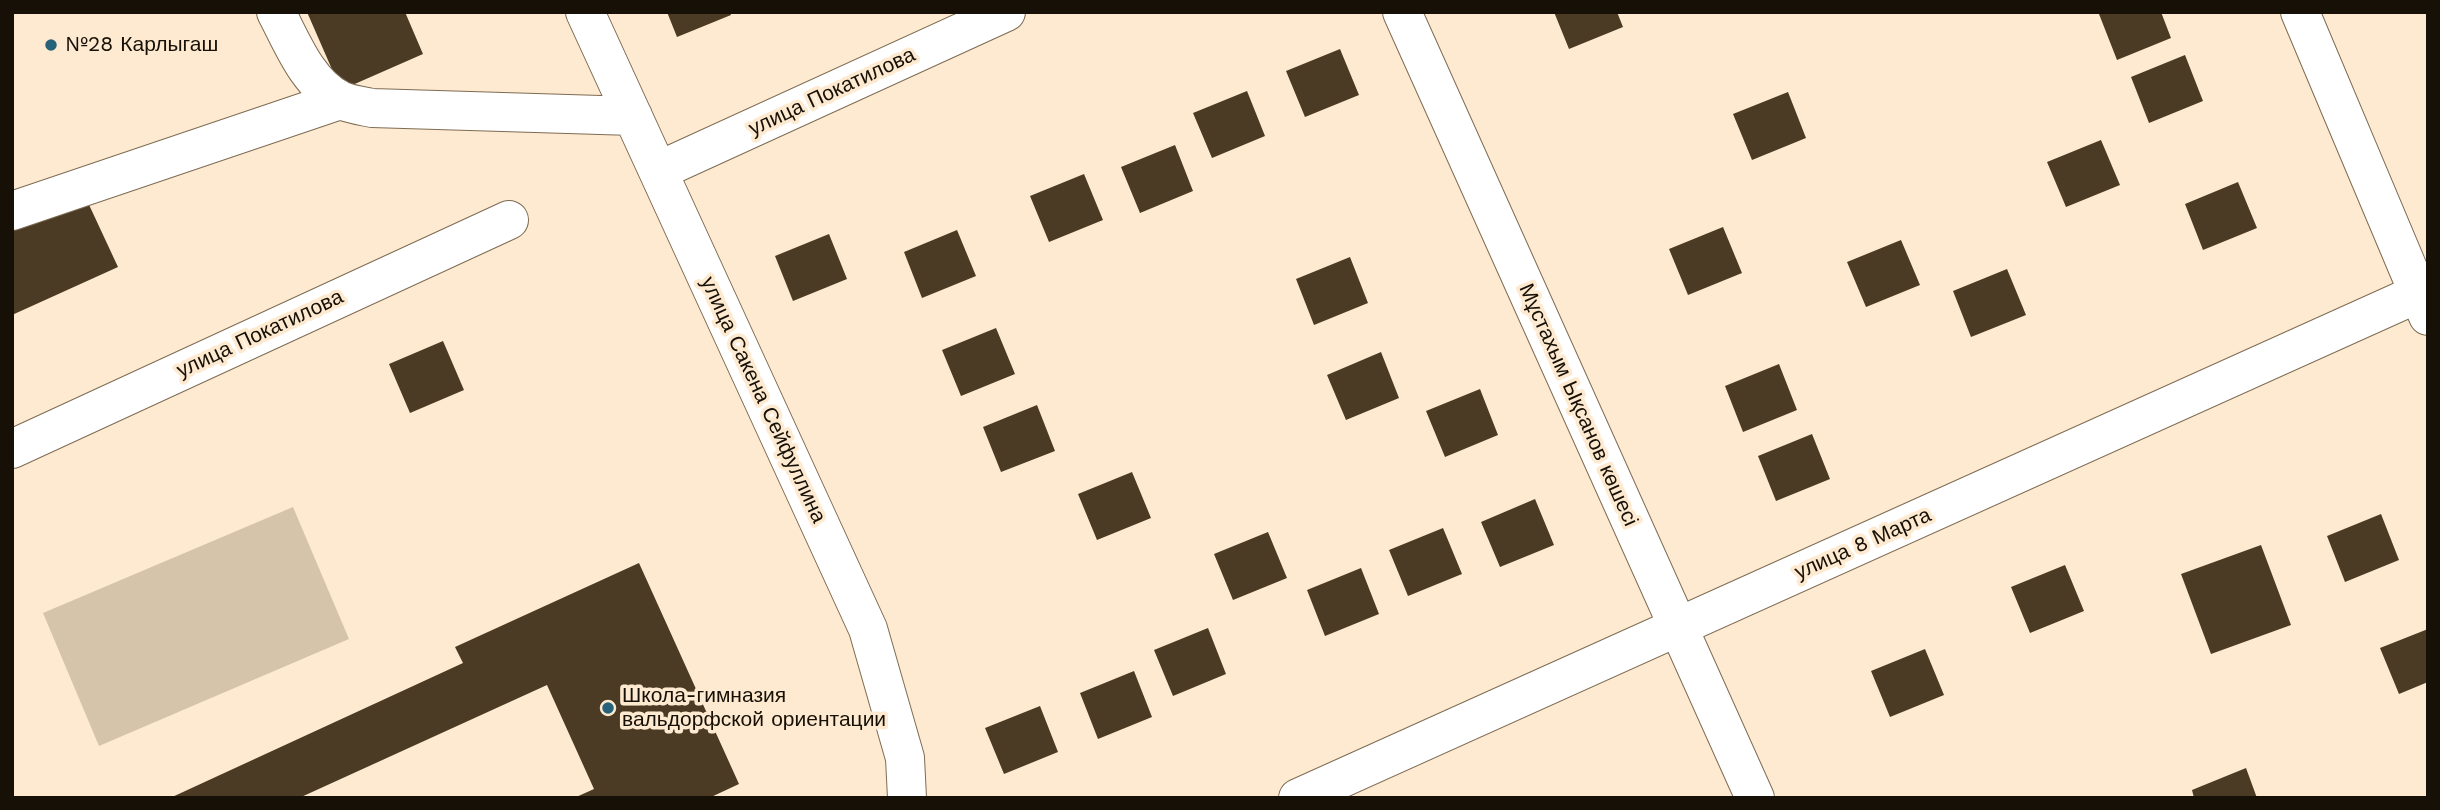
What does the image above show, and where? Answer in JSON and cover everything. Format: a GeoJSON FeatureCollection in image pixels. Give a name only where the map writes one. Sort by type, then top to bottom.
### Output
{"type":"FeatureCollection","features":[{"type":"Feature","properties":{"kind":"street"},"geometry":{"type":"LineString","coordinates":[[276,12],[299,57],[320,85],[340,100],[372,108],[633,116]]}},
{"type":"Feature","properties":{"kind":"street","name":"улица Сакена Сейфуллина"},"geometry":{"type":"LineString","coordinates":[[585,12],[868,629],[905,758],[907,798]]}},
{"type":"Feature","properties":{"kind":"street","name":"улица Покатилова"},"geometry":{"type":"LineString","coordinates":[[658,171],[1006,12]]}},
{"type":"Feature","properties":{"kind":"street","name":"Мұстахым Ықсанов көшесі"},"geometry":{"type":"LineString","coordinates":[[1402,12],[1755,798]]}},
{"type":"Feature","properties":{"kind":"street"},"geometry":{"type":"LineString","coordinates":[[2300,12],[2424,299]]}},
{"type":"Feature","properties":{"kind":"street"},"geometry":{"type":"LineString","coordinates":[[12,211],[340,100]]}},
{"type":"Feature","properties":{"kind":"street","name":"улица Покатилова"},"geometry":{"type":"LineString","coordinates":[[12,449],[509,220]]}},
{"type":"Feature","properties":{"kind":"street","name":"улица 8 Марта"},"geometry":{"type":"LineString","coordinates":[[1298,798],[1678,627],[2424,299]]}},
{"type":"Feature","properties":{"kind":"shaded area"},"geometry":{"type":"Polygon","coordinates":[[[293,507],[349,639],[99,746],[43,613],[293,507]]]}},
{"type":"Feature","properties":{"kind":"building"},"geometry":{"type":"Polygon","coordinates":[[[307,12],[405,12],[423,54],[341,90],[307,12]]]}},
{"type":"Feature","properties":{"kind":"building"},"geometry":{"type":"Polygon","coordinates":[[[667,12],[730,12],[731,15],[677,37],[667,12]]]}},
{"type":"Feature","properties":{"kind":"building"},"geometry":{"type":"Polygon","coordinates":[[[1554,12],[1617,12],[1623,27],[1569,49],[1554,12]]]}},
{"type":"Feature","properties":{"kind":"building"},"geometry":{"type":"Polygon","coordinates":[[[2161,12],[2171,38],[2117,60],[2099,14],[2161,12]]]}},
{"type":"Feature","properties":{"kind":"building"},"geometry":{"type":"Polygon","coordinates":[[[1340,49],[1359,95],[1305,117],[1286,71],[1340,49]]]}},
{"type":"Feature","properties":{"kind":"building"},"geometry":{"type":"Polygon","coordinates":[[[2185,55],[2203,101],[2149,123],[2131,77],[2185,55]]]}},
{"type":"Feature","properties":{"kind":"building"},"geometry":{"type":"Polygon","coordinates":[[[1247,91],[1265,136],[1212,158],[1193,113],[1247,91]]]}},
{"type":"Feature","properties":{"kind":"building"},"geometry":{"type":"Polygon","coordinates":[[[1788,92],[1806,138],[1752,160],[1733,114],[1788,92]]]}},
{"type":"Feature","properties":{"kind":"building"},"geometry":{"type":"Polygon","coordinates":[[[2101,140],[2120,185],[2066,207],[2047,162],[2101,140]]]}},
{"type":"Feature","properties":{"kind":"building"},"geometry":{"type":"Polygon","coordinates":[[[1175,145],[1193,191],[1140,213],[1121,167],[1175,145]]]}},
{"type":"Feature","properties":{"kind":"building"},"geometry":{"type":"Polygon","coordinates":[[[1084,174],[1103,220],[1049,242],[1030,196],[1084,174]]]}},
{"type":"Feature","properties":{"kind":"building"},"geometry":{"type":"Polygon","coordinates":[[[2238,182],[2257,228],[2203,250],[2185,204],[2238,182]]]}},
{"type":"Feature","properties":{"kind":"building"},"geometry":{"type":"Polygon","coordinates":[[[84,194],[118,267],[12,315],[12,227],[84,194]]]}},
{"type":"Feature","properties":{"kind":"building"},"geometry":{"type":"Polygon","coordinates":[[[1723,227],[1742,273],[1688,295],[1669,249],[1723,227]]]}},
{"type":"Feature","properties":{"kind":"building"},"geometry":{"type":"Polygon","coordinates":[[[957,230],[976,276],[922,298],[904,252],[957,230]]]}},
{"type":"Feature","properties":{"kind":"building"},"geometry":{"type":"Polygon","coordinates":[[[829,234],[847,279],[793,301],[775,256],[829,234]]]}},
{"type":"Feature","properties":{"kind":"building"},"geometry":{"type":"Polygon","coordinates":[[[1901,240],[1920,285],[1866,307],[1847,262],[1901,240]]]}},
{"type":"Feature","properties":{"kind":"building"},"geometry":{"type":"Polygon","coordinates":[[[1350,257],[1368,303],[1314,325],[1296,279],[1350,257]]]}},
{"type":"Feature","properties":{"kind":"building"},"geometry":{"type":"Polygon","coordinates":[[[2007,269],[2026,315],[1971,337],[1953,291],[2007,269]]]}},
{"type":"Feature","properties":{"kind":"building"},"geometry":{"type":"Polygon","coordinates":[[[996,328],[1015,374],[961,396],[942,350],[996,328]]]}},
{"type":"Feature","properties":{"kind":"building"},"geometry":{"type":"Polygon","coordinates":[[[443,341],[464,390],[410,413],[389,364],[443,341]]]}},
{"type":"Feature","properties":{"kind":"building"},"geometry":{"type":"Polygon","coordinates":[[[1381,352],[1399,398],[1346,420],[1327,375],[1381,352]]]}},
{"type":"Feature","properties":{"kind":"building"},"geometry":{"type":"Polygon","coordinates":[[[1779,364],[1797,410],[1743,432],[1725,386],[1779,364]]]}},
{"type":"Feature","properties":{"kind":"building"},"geometry":{"type":"Polygon","coordinates":[[[1480,389],[1498,435],[1445,457],[1426,411],[1480,389]]]}},
{"type":"Feature","properties":{"kind":"building"},"geometry":{"type":"Polygon","coordinates":[[[1037,405],[1055,451],[1001,472],[983,427],[1037,405]]]}},
{"type":"Feature","properties":{"kind":"building"},"geometry":{"type":"Polygon","coordinates":[[[1812,434],[1830,479],[1776,501],[1758,456],[1812,434]]]}},
{"type":"Feature","properties":{"kind":"building"},"geometry":{"type":"Polygon","coordinates":[[[1132,472],[1151,518],[1097,540],[1078,494],[1132,472]]]}},
{"type":"Feature","properties":{"kind":"building"},"geometry":{"type":"Polygon","coordinates":[[[1535,499],[1554,545],[1500,567],[1481,522],[1535,499]]]}},
{"type":"Feature","properties":{"kind":"building"},"geometry":{"type":"Polygon","coordinates":[[[2381,514],[2399,560],[2345,582],[2327,536],[2381,514]]]}},
{"type":"Feature","properties":{"kind":"building"},"geometry":{"type":"Polygon","coordinates":[[[1443,528],[1462,574],[1408,596],[1389,550],[1443,528]]]}},
{"type":"Feature","properties":{"kind":"building"},"geometry":{"type":"Polygon","coordinates":[[[1268,532],[1287,578],[1233,600],[1214,554],[1268,532]]]}},
{"type":"Feature","properties":{"kind":"building"},"geometry":{"type":"Polygon","coordinates":[[[2261,545],[2291,625],[2211,654],[2181,574],[2261,545]]]}},
{"type":"Feature","properties":{"kind":"building"},"geometry":{"type":"Polygon","coordinates":[[[639,563],[739,784],[709,798],[574,798],[594,789],[547,685],[299,798],[170,798],[463,663],[455,647],[639,563]]]}},
{"type":"Feature","properties":{"kind":"building"},"geometry":{"type":"Polygon","coordinates":[[[2065,565],[2084,611],[2030,633],[2011,587],[2065,565]]]}},
{"type":"Feature","properties":{"kind":"building"},"geometry":{"type":"Polygon","coordinates":[[[1361,568],[1379,614],[1325,636],[1307,590],[1361,568]]]}},
{"type":"Feature","properties":{"kind":"building"},"geometry":{"type":"Polygon","coordinates":[[[1208,628],[1226,674],[1173,696],[1154,650],[1208,628]]]}},
{"type":"Feature","properties":{"kind":"building"},"geometry":{"type":"Polygon","coordinates":[[[2428,629],[2428,682],[2399,694],[2380,648],[2428,629]]]}},
{"type":"Feature","properties":{"kind":"building"},"geometry":{"type":"Polygon","coordinates":[[[1925,649],[1944,695],[1890,717],[1871,671],[1925,649]]]}},
{"type":"Feature","properties":{"kind":"building"},"geometry":{"type":"Polygon","coordinates":[[[1134,671],[1152,717],[1098,739],[1080,693],[1134,671]]]}},
{"type":"Feature","properties":{"kind":"building"},"geometry":{"type":"Polygon","coordinates":[[[1040,706],[1058,752],[1004,774],[985,728],[1040,706]]]}},
{"type":"Feature","properties":{"kind":"building"},"geometry":{"type":"Polygon","coordinates":[[[2246,768],[2257,798],[2194,798],[2192,790],[2246,768]]]}},
{"type":"Feature","properties":{"kind":"place","name":"№28 Карлыгаш"},"geometry":{"type":"Point","coordinates":[51,45]}},
{"type":"Feature","properties":{"kind":"place","name":"Школа-гимназия вальдорфской ориентации"},"geometry":{"type":"Point","coordinates":[608,708]}}]}
